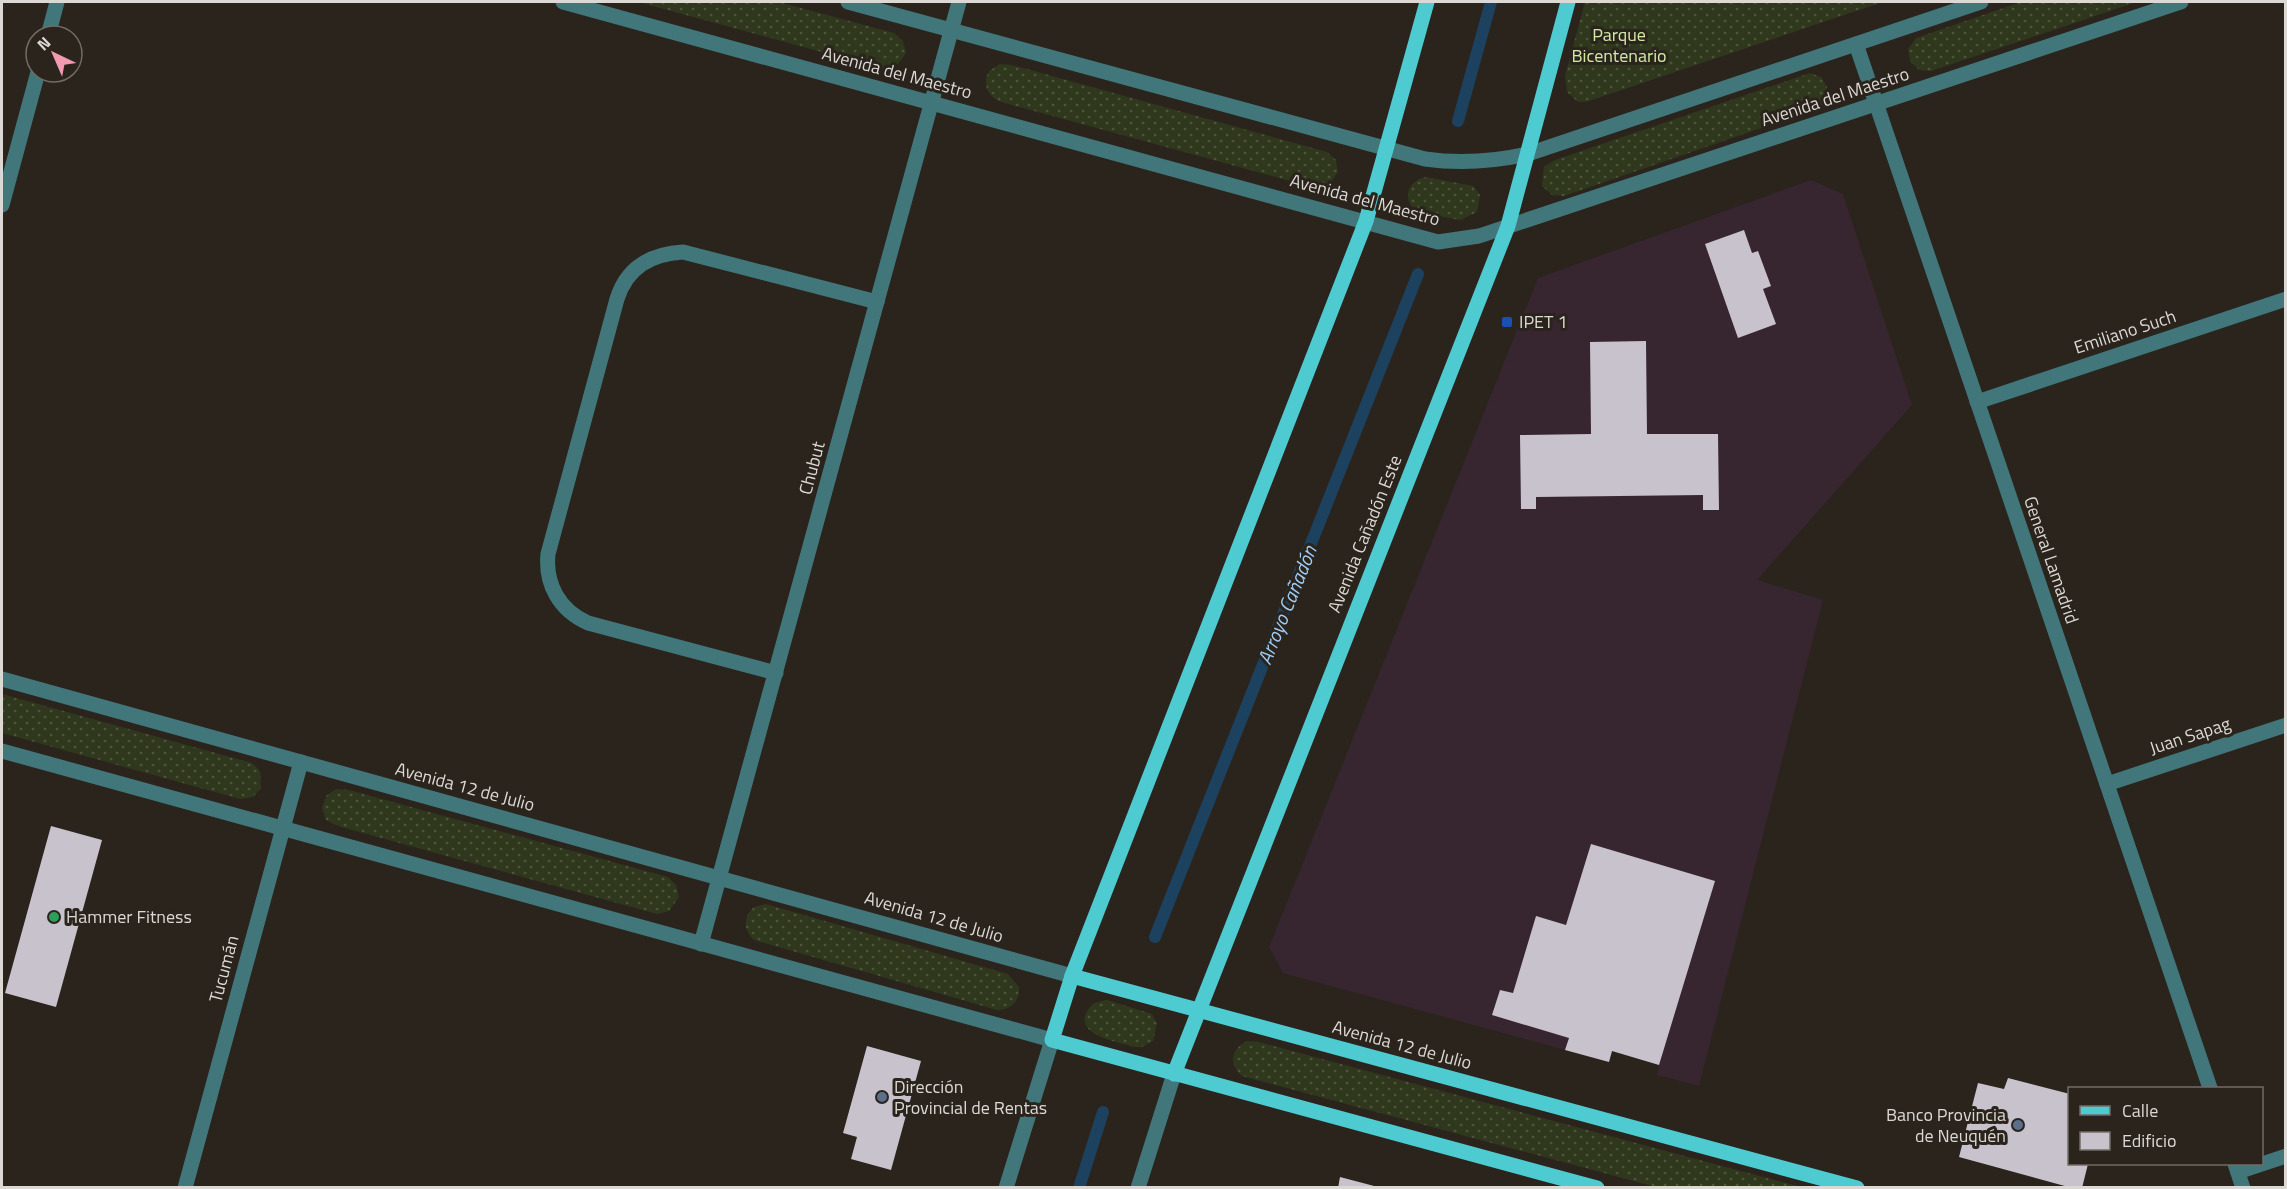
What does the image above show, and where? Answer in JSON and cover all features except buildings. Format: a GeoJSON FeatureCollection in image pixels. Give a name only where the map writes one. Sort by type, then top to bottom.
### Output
{"type":"FeatureCollection","features":[{"type":"Feature","properties":{"kind":"main road"},"geometry":{"type":"LineString","coordinates":[[1427,2],[1366,221],[1072,976],[1052,1040],[1596,1188]]}},
{"type":"Feature","properties":{"kind":"main road","name":"Avenida Cañadón Este"},"geometry":{"type":"LineString","coordinates":[[1174,1074],[1508,226],[1568,2]]}},
{"type":"Feature","properties":{"kind":"main road","name":"Avenida 12 de Julio"},"geometry":{"type":"LineString","coordinates":[[1072,976],[1857,1188]]}},
{"type":"Feature","properties":{"kind":"street"},"geometry":{"type":"LineString","coordinates":[[51,24],[57,2]]}},
{"type":"Feature","properties":{"kind":"street","name":"Avenida del Maestro"},"geometry":{"type":"LineString","coordinates":[[562,2],[1438,242],[1458,241],[1508,226],[2181,2]]}},
{"type":"Feature","properties":{"kind":"street"},"geometry":{"type":"LineString","coordinates":[[848,2],[1387,149],[1451,163],[1477,163],[1527,154],[1981,2]]}},
{"type":"Feature","properties":{"kind":"street","name":"Chubut"},"geometry":{"type":"LineString","coordinates":[[701,944],[959,2]]}},
{"type":"Feature","properties":{"kind":"street","name":"General Lamadrid"},"geometry":{"type":"LineString","coordinates":[[1856,44],[2209,1087]]}},
{"type":"Feature","properties":{"kind":"street"},"geometry":{"type":"LineString","coordinates":[[2,205],[35,84]]}},
{"type":"Feature","properties":{"kind":"street"},"geometry":{"type":"LineString","coordinates":[[776,673],[588,623],[570,613],[555,595],[549,575],[548,554],[605,343],[620,288],[627,278],[646,260],[670,253],[694,254],[877,302]]}},
{"type":"Feature","properties":{"kind":"street","name":"Emiliano Such"},"geometry":{"type":"LineString","coordinates":[[1977,402],[2286,299]]}},
{"type":"Feature","properties":{"kind":"street","name":"Avenida 12 de Julio"},"geometry":{"type":"LineString","coordinates":[[2,679],[1072,976]]}},
{"type":"Feature","properties":{"kind":"street","name":"Juan Sapag"},"geometry":{"type":"LineString","coordinates":[[2107,784],[2286,725]]}},
{"type":"Feature","properties":{"kind":"street"},"geometry":{"type":"LineString","coordinates":[[2,751],[1052,1040],[1006,1188]]}},
{"type":"Feature","properties":{"kind":"street","name":"Tucumán"},"geometry":{"type":"LineString","coordinates":[[185,1188],[301,762]]}},
{"type":"Feature","properties":{"kind":"street"},"geometry":{"type":"LineString","coordinates":[[1138,1188],[1174,1074]]}},
{"type":"Feature","properties":{"kind":"street"},"geometry":{"type":"LineString","coordinates":[[2263,1162],[2286,1156]]}},
{"type":"Feature","properties":{"kind":"street"},"geometry":{"type":"LineString","coordinates":[[2237,1168],[2243,1188]]}},
{"type":"Feature","properties":{"kind":"shaded area"},"geometry":{"type":"Polygon","coordinates":[[[1811,180],[1843,194],[1912,405],[1757,580],[1823,600],[1699,1086],[1657,1075],[1659,1065],[1613,1051],[1609,1062],[1283,973],[1269,947],[1538,278],[1811,180]]]}},
{"type":"Feature","properties":{"kind":"green space"},"geometry":{"type":"Polygon","coordinates":[[[638,2],[779,2],[894,33],[903,41],[906,53],[896,67],[884,69],[638,2]]]}},
{"type":"Feature","properties":{"kind":"green space","name":"Parque Bicentenario"},"geometry":{"type":"Polygon","coordinates":[[[1585,2],[1883,2],[1586,102],[1578,102],[1567,92],[1565,76],[1585,2]]]}},
{"type":"Feature","properties":{"kind":"green space"},"geometry":{"type":"Polygon","coordinates":[[[2021,2],[2137,2],[1931,71],[1919,70],[1910,61],[1908,49],[1916,38],[2021,2]]]}},
{"type":"Feature","properties":{"kind":"green space"},"geometry":{"type":"Polygon","coordinates":[[[1000,64],[1012,65],[1327,152],[1336,160],[1338,172],[1328,186],[1316,188],[1001,102],[989,93],[986,85],[989,71],[1000,64]]]}},
{"type":"Feature","properties":{"kind":"green space"},"geometry":{"type":"Polygon","coordinates":[[[1810,73],[1821,77],[1827,87],[1823,104],[1813,110],[1564,196],[1552,195],[1542,186],[1544,167],[1555,160],[1810,73]]]}},
{"type":"Feature","properties":{"kind":"green space"},"geometry":{"type":"Polygon","coordinates":[[[1426,177],[1473,186],[1480,195],[1477,212],[1461,220],[1419,213],[1410,203],[1408,192],[1414,183],[1426,177]]]}},
{"type":"Feature","properties":{"kind":"green space"},"geometry":{"type":"Polygon","coordinates":[[[2,694],[252,763],[260,771],[261,788],[253,797],[240,799],[2,733],[2,694]]]}},
{"type":"Feature","properties":{"kind":"green space"},"geometry":{"type":"Polygon","coordinates":[[[336,789],[349,790],[668,877],[676,885],[679,897],[669,911],[657,914],[338,826],[326,820],[322,808],[326,796],[336,789]]]}},
{"type":"Feature","properties":{"kind":"green space"},"geometry":{"type":"Polygon","coordinates":[[[766,904],[1008,974],[1019,987],[1018,996],[1014,1004],[997,1010],[754,940],[746,928],[746,919],[754,907],[766,904]]]}},
{"type":"Feature","properties":{"kind":"green space"},"geometry":{"type":"Polygon","coordinates":[[[1107,1000],[1152,1014],[1157,1024],[1153,1041],[1142,1047],[1136,1047],[1106,1039],[1088,1029],[1085,1022],[1086,1013],[1094,1003],[1107,1000]]]}},
{"type":"Feature","properties":{"kind":"green space"},"geometry":{"type":"Polygon","coordinates":[[[1247,1041],[1259,1042],[1801,1187],[1656,1187],[1242,1076],[1235,1067],[1233,1057],[1238,1048],[1247,1041]]]}},
{"type":"Feature","properties":{"kind":"waterway","name":"Arroyo Cañadón"},"geometry":{"type":"LineString","coordinates":[[1458,121],[1491,2]]}},
{"type":"Feature","properties":{"kind":"waterway","name":"Arroyo Cañadón"},"geometry":{"type":"LineString","coordinates":[[1155,937],[1418,274]]}},
{"type":"Feature","properties":{"kind":"waterway","name":"Arroyo Cañadón"},"geometry":{"type":"LineString","coordinates":[[1079,1188],[1103,1112]]}},
{"type":"Feature","properties":{"kind":"place","name":"IPET 1"},"geometry":{"type":"Point","coordinates":[1507,322]}},
{"type":"Feature","properties":{"kind":"place","name":"Hammer Fitness"},"geometry":{"type":"Point","coordinates":[54,917]}},
{"type":"Feature","properties":{"kind":"place","name":"Dirección Provincial de Rentas"},"geometry":{"type":"Point","coordinates":[882,1097]}},
{"type":"Feature","properties":{"kind":"place","name":"Banco Provincia de Neuquén"},"geometry":{"type":"Point","coordinates":[2018,1125]}}]}
